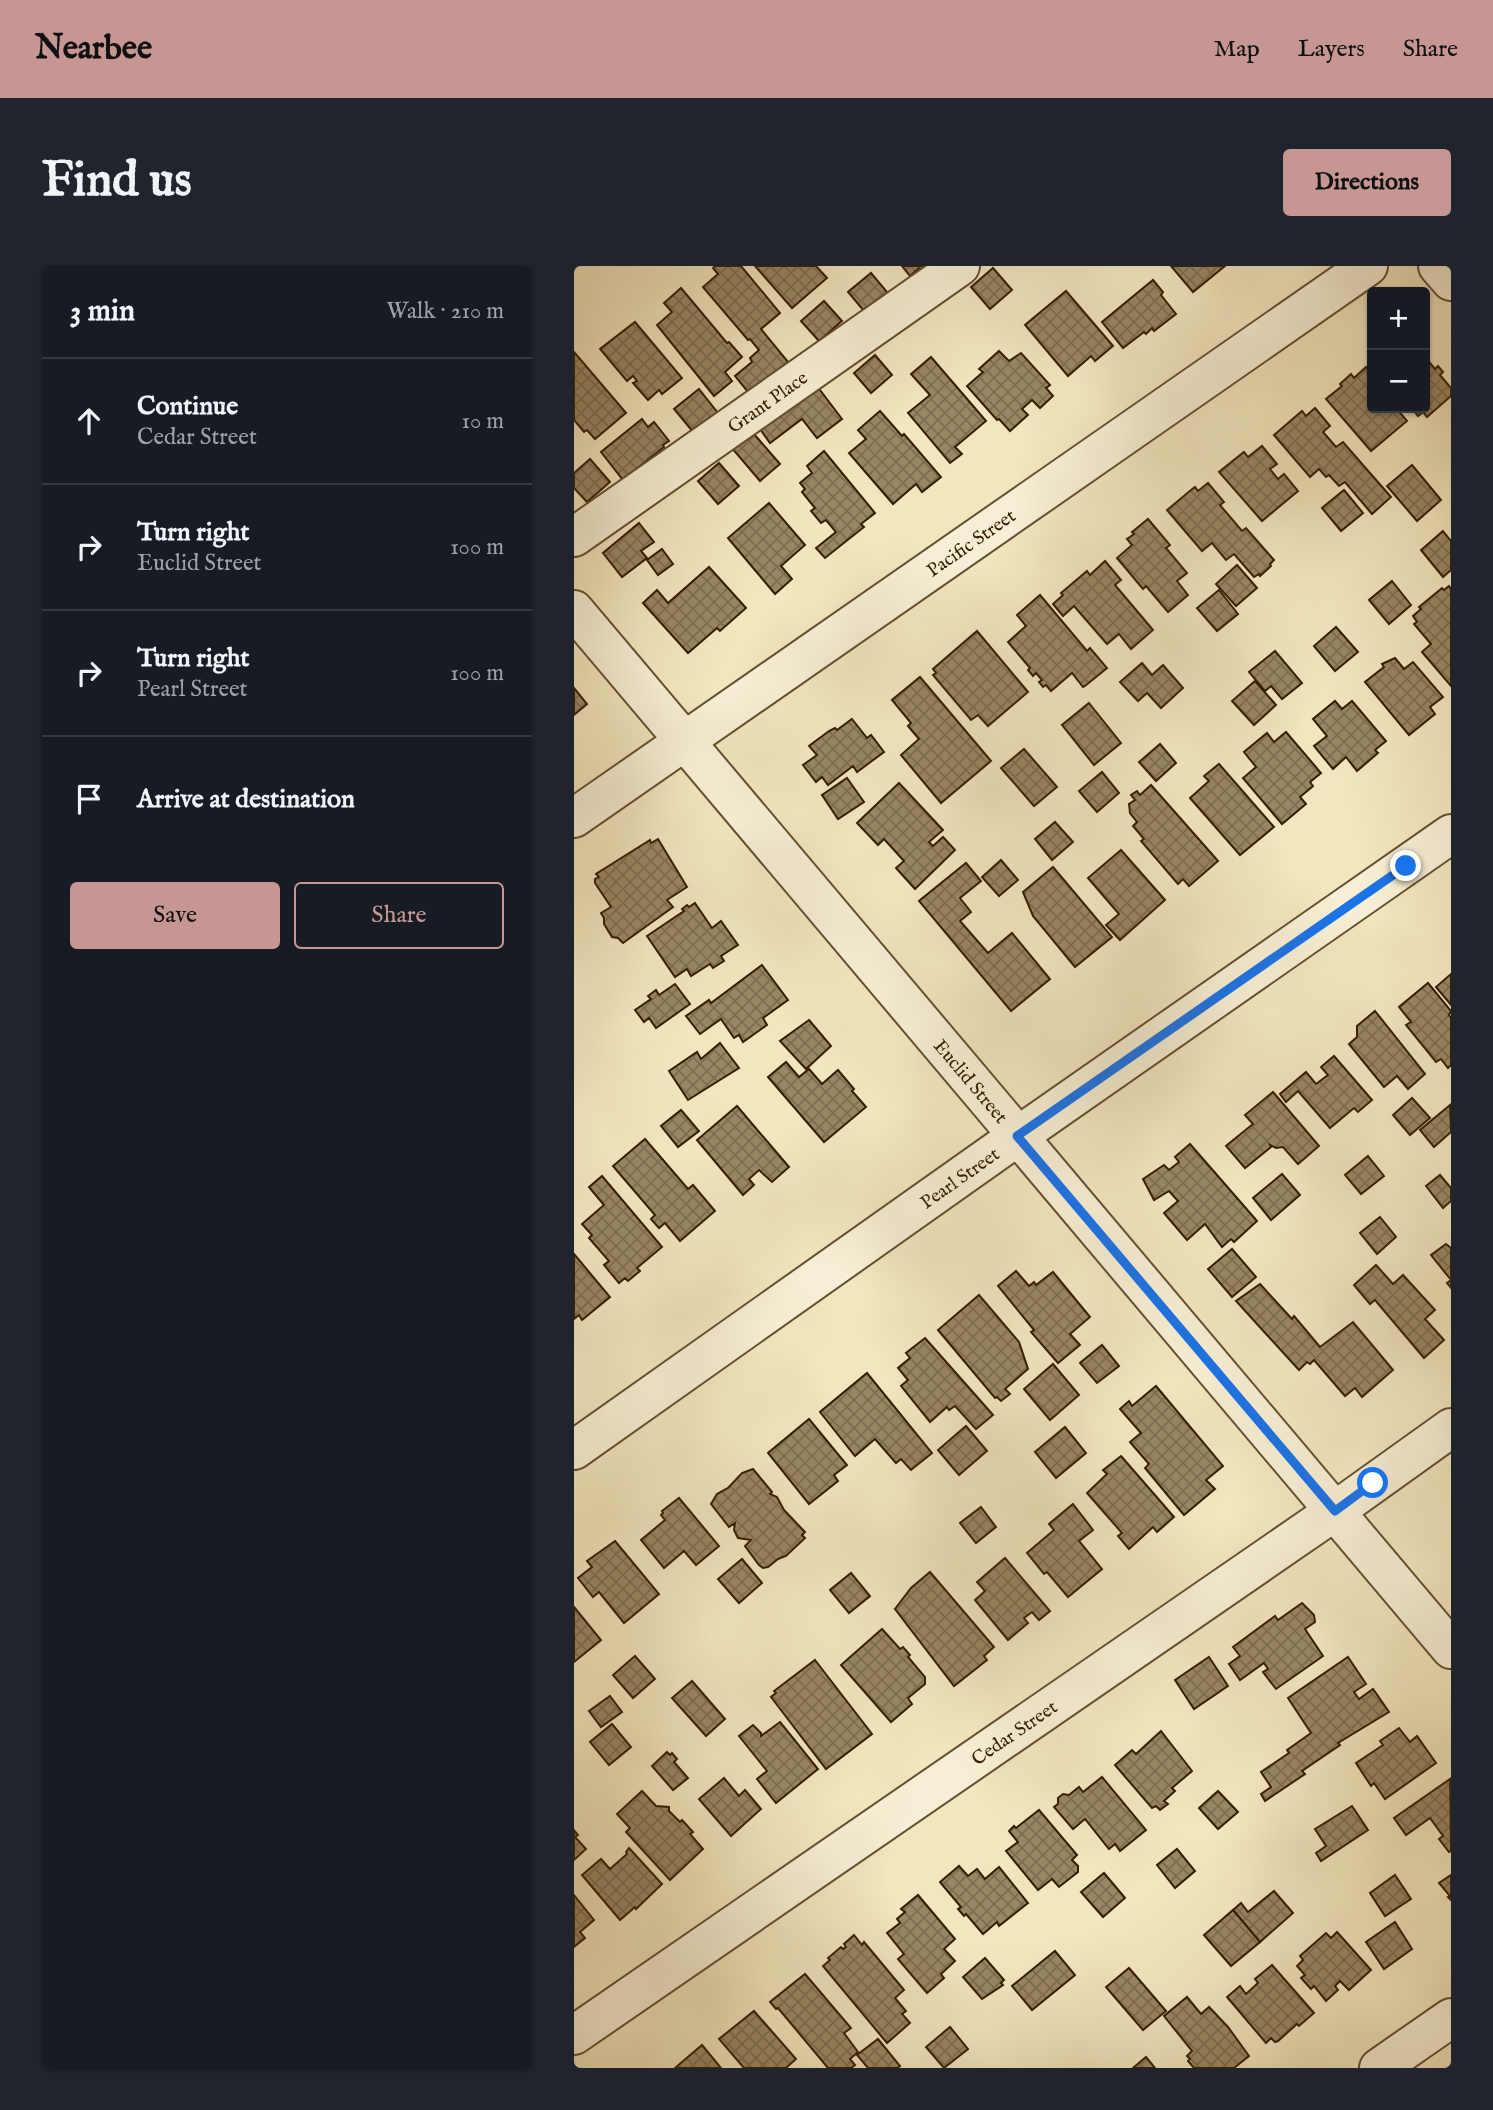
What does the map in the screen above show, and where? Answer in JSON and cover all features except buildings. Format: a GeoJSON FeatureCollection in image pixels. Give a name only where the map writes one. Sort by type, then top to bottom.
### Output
{"type":"FeatureCollection","features":[{"type":"Feature","properties":{"kind":"street","name":"Grant Place"},"geometry":{"type":"LineString","coordinates":[[574,537],[960,266]]}},
{"type":"Feature","properties":{"kind":"street","name":"Pacific Street"},"geometry":{"type":"LineString","coordinates":[[574,818],[1368,266]]}},
{"type":"Feature","properties":{"kind":"street"},"geometry":{"type":"LineString","coordinates":[[1438,266],[1451,281]]}},
{"type":"Feature","properties":{"kind":"street","name":"Euclid Street"},"geometry":{"type":"LineString","coordinates":[[574,610],[1451,1649]]}},
{"type":"Feature","properties":{"kind":"street","name":"Pearl Street"},"geometry":{"type":"LineString","coordinates":[[574,1450],[1017,1136],[1451,834]]}},
{"type":"Feature","properties":{"kind":"street","name":"Cedar Street"},"geometry":{"type":"LineString","coordinates":[[574,2035],[1335,1511],[1451,1428]]}},
{"type":"Feature","properties":{"kind":"street"},"geometry":{"type":"LineString","coordinates":[[1379,2068],[1451,2018]]}},
{"type":"Feature","properties":{"kind":"route"},"geometry":{"type":"LineString","coordinates":[[1373,1483],[1335,1511],[1017,1136],[1406,866]]}}]}
